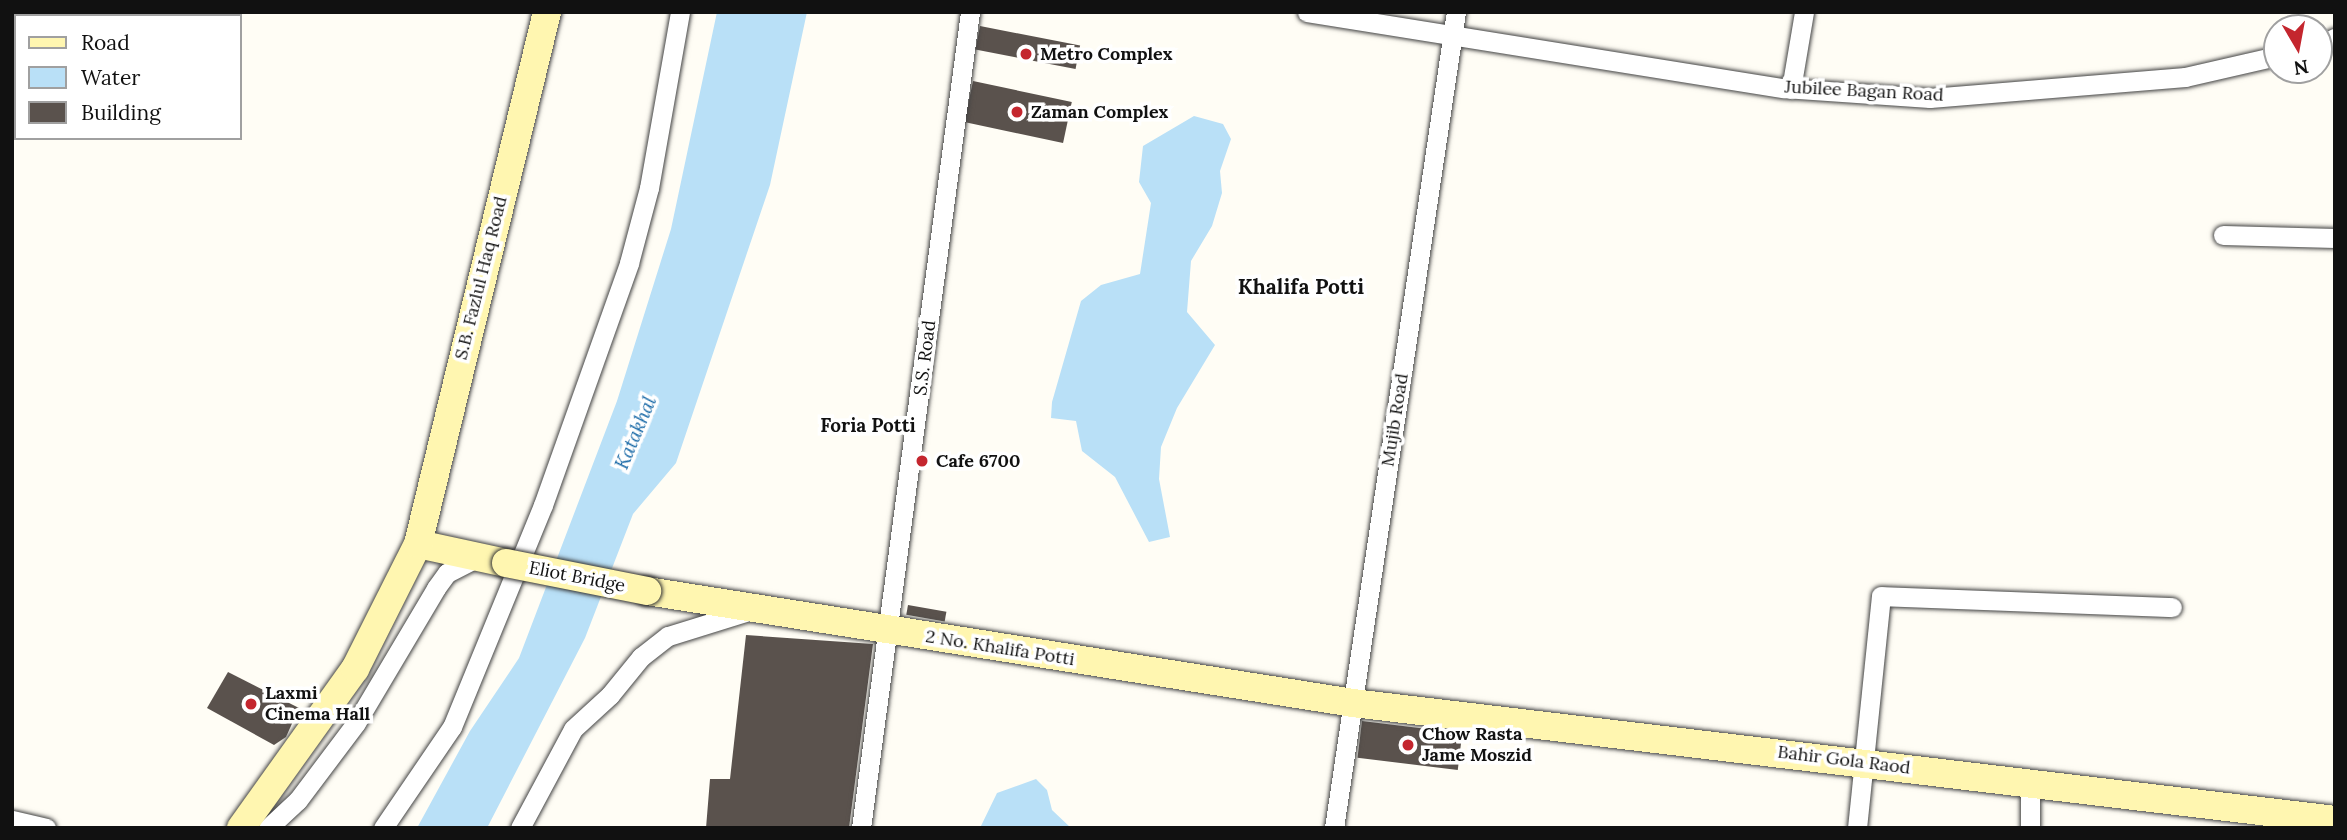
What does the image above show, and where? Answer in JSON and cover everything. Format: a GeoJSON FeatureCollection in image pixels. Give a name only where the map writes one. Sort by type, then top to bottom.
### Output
{"type":"FeatureCollection","features":[{"type":"Feature","properties":{"kind":"main road","name":"S.B. Fazlul Haq Road"},"geometry":{"type":"LineString","coordinates":[[241,828],[339,693],[382,622],[418,544],[547,12]]}},
{"type":"Feature","properties":{"kind":"main road","name":"Eliot Bridge"},"geometry":{"type":"LineString","coordinates":[[418,544],[647,591]]}},
{"type":"Feature","properties":{"kind":"main road","name":"2 No. Khalifa Potti"},"geometry":{"type":"LineString","coordinates":[[647,591],[1353,703]]}},
{"type":"Feature","properties":{"kind":"main road","name":"Bahir Gola Raod"},"geometry":{"type":"LineString","coordinates":[[1353,703],[1867,762],[2335,820]]}},
{"type":"Feature","properties":{"kind":"street"},"geometry":{"type":"LineString","coordinates":[[383,828],[453,727],[543,505],[629,263],[649,188],[680,12]]}},
{"type":"Feature","properties":{"kind":"street","name":"S.S. Road"},"geometry":{"type":"LineString","coordinates":[[861,828],[970,12]]}},
{"type":"Feature","properties":{"kind":"street","name":"Jubilee Bagan Road"},"geometry":{"type":"LineString","coordinates":[[1307,12],[1791,89],[1930,98],[2185,77],[2263,59]]}},
{"type":"Feature","properties":{"kind":"street","name":"Mujib Road"},"geometry":{"type":"LineString","coordinates":[[1334,828],[1456,12]]}},
{"type":"Feature","properties":{"kind":"street"},"geometry":{"type":"LineString","coordinates":[[1791,89],[1804,12]]}},
{"type":"Feature","properties":{"kind":"street"},"geometry":{"type":"LineString","coordinates":[[2223,235],[2335,238]]}},
{"type":"Feature","properties":{"kind":"street"},"geometry":{"type":"LineString","coordinates":[[268,828],[298,800],[365,706],[447,573],[478,557]]}},
{"type":"Feature","properties":{"kind":"street"},"geometry":{"type":"LineString","coordinates":[[1857,828],[1867,762],[1881,596],[2172,607]]}},
{"type":"Feature","properties":{"kind":"street"},"geometry":{"type":"LineString","coordinates":[[520,828],[573,729],[610,695],[641,657],[668,636],[755,609]]}},
{"type":"Feature","properties":{"kind":"street"},"geometry":{"type":"LineString","coordinates":[[339,693],[365,706]]}},
{"type":"Feature","properties":{"kind":"street"},"geometry":{"type":"LineString","coordinates":[[2029,828],[2030,783]]}},
{"type":"Feature","properties":{"kind":"street"},"geometry":{"type":"LineString","coordinates":[[12,820],[46,828]]}},
{"type":"Feature","properties":{"kind":"water","name":"Katakhal"},"geometry":{"type":"Polygon","coordinates":[[[717,12],[807,12],[770,185],[676,463],[633,514],[585,638],[487,828],[417,828],[470,731],[519,658],[617,401],[671,229],[717,12]]]}},
{"type":"Feature","properties":{"kind":"water"},"geometry":{"type":"Polygon","coordinates":[[[1194,116],[1223,124],[1231,139],[1220,171],[1222,193],[1212,226],[1191,261],[1187,312],[1215,345],[1177,408],[1161,447],[1159,479],[1170,537],[1149,542],[1115,477],[1082,451],[1076,421],[1051,418],[1052,402],[1081,301],[1101,285],[1140,274],[1151,203],[1139,182],[1143,146],[1194,116]]]}},
{"type":"Feature","properties":{"kind":"water"},"geometry":{"type":"Polygon","coordinates":[[[1036,779],[1047,790],[1052,810],[1071,828],[980,828],[997,793],[1036,779]]]}},
{"type":"Feature","properties":{"kind":"building"},"geometry":{"type":"Polygon","coordinates":[[[980,26],[1080,45],[1076,69],[975,50],[980,26]]]}},
{"type":"Feature","properties":{"kind":"building","name":"Zaman Complex"},"geometry":{"type":"Polygon","coordinates":[[[973,81],[1072,102],[1063,143],[964,122],[973,81]]]}},
{"type":"Feature","properties":{"kind":"building"},"geometry":{"type":"Polygon","coordinates":[[[908,605],[946,612],[945,622],[906,615],[908,605]]]}},
{"type":"Feature","properties":{"kind":"building"},"geometry":{"type":"Polygon","coordinates":[[[746,635],[873,644],[849,828],[706,828],[710,779],[730,779],[746,635]]]}},
{"type":"Feature","properties":{"kind":"building","name":"Laxmi Cinema Hall"},"geometry":{"type":"Polygon","coordinates":[[[228,672],[299,708],[286,737],[274,745],[207,708],[228,672]]]}},
{"type":"Feature","properties":{"kind":"building","name":"Chow Rasta Jame Moszid"},"geometry":{"type":"Polygon","coordinates":[[[1362,721],[1462,733],[1458,770],[1357,758],[1362,721]]]}},
{"type":"Feature","properties":{"kind":"place","name":"Metro Complex"},"geometry":{"type":"Point","coordinates":[1026,54]}},
{"type":"Feature","properties":{"kind":"place","name":"Zaman Complex"},"geometry":{"type":"Point","coordinates":[1017,112]}},
{"type":"Feature","properties":{"kind":"place","name":"Cafe 6700"},"geometry":{"type":"Point","coordinates":[922,461]}},
{"type":"Feature","properties":{"kind":"place","name":"Laxmi Cinema Hall"},"geometry":{"type":"Point","coordinates":[251,704]}},
{"type":"Feature","properties":{"kind":"place","name":"Chow Rasta Jame Moszid"},"geometry":{"type":"Point","coordinates":[1408,745]}},
{"type":"Feature","properties":{"kind":"district","name":"Khalifa Potti"},"geometry":{"type":"Point","coordinates":[1301,287]}},
{"type":"Feature","properties":{"kind":"district","name":"Foria Potti"},"geometry":{"type":"Point","coordinates":[868,426]}}]}
